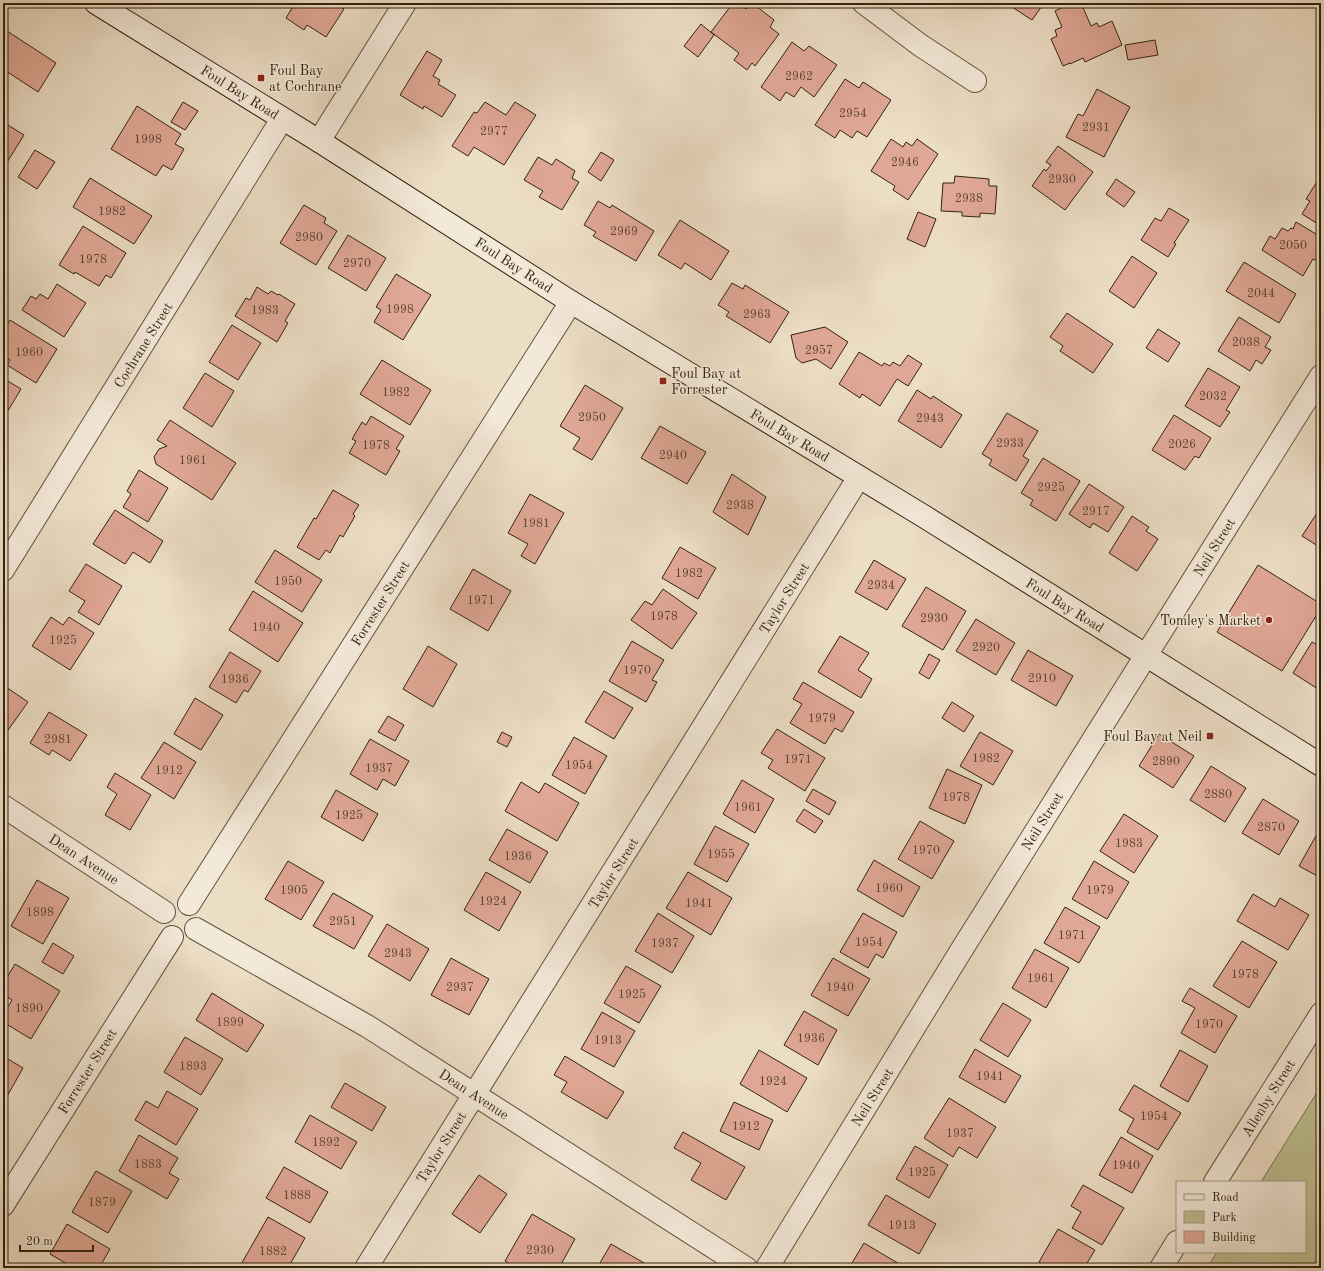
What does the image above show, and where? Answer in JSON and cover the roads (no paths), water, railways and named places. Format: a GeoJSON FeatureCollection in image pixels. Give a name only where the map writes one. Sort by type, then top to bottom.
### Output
{"type":"FeatureCollection","features":[{"type":"Feature","properties":{"kind":"street","name":"Foul Bay Road"},"geometry":{"type":"LineString","coordinates":[[96,3],[319,141],[571,302],[860,477],[1321,764]]}},
{"type":"Feature","properties":{"kind":"street"},"geometry":{"type":"LineString","coordinates":[[319,141],[405,3]]}},
{"type":"Feature","properties":{"kind":"street"},"geometry":{"type":"LineString","coordinates":[[864,3],[920,45],[975,81]]}},
{"type":"Feature","properties":{"kind":"street","name":"Cochrane Street"},"geometry":{"type":"LineString","coordinates":[[3,570],[282,119]]}},
{"type":"Feature","properties":{"kind":"street","name":"Forrester Street"},"geometry":{"type":"LineString","coordinates":[[189,904],[571,302]]}},
{"type":"Feature","properties":{"kind":"street","name":"Neil Street"},"geometry":{"type":"LineString","coordinates":[[767,1268],[960,954],[1321,376]]}},
{"type":"Feature","properties":{"kind":"street","name":"Taylor Street"},"geometry":{"type":"LineString","coordinates":[[366,1268],[860,477]]}},
{"type":"Feature","properties":{"kind":"street","name":"Dean Avenue"},"geometry":{"type":"LineString","coordinates":[[3,806],[164,912]]}},
{"type":"Feature","properties":{"kind":"street"},"geometry":{"type":"LineString","coordinates":[[180,902],[189,904],[196,911],[198,920],[196,929],[190,936],[181,939],[172,937],[163,926],[162,921],[164,912],[171,905],[180,902]]}},
{"type":"Feature","properties":{"kind":"street","name":"Dean Avenue"},"geometry":{"type":"LineString","coordinates":[[196,929],[367,1026],[746,1268]]}},
{"type":"Feature","properties":{"kind":"street","name":"Forrester Street"},"geometry":{"type":"LineString","coordinates":[[3,1205],[172,937]]}},
{"type":"Feature","properties":{"kind":"street","name":"Allenby Street"},"geometry":{"type":"LineString","coordinates":[[1216,1181],[1321,1014]]}},
{"type":"Feature","properties":{"kind":"street"},"geometry":{"type":"LineString","coordinates":[[1161,1268],[1176,1244]]}},
{"type":"Feature","properties":{"kind":"place","name":"Foul Bay at Cochrane"},"geometry":{"type":"Point","coordinates":[261,78]}},
{"type":"Feature","properties":{"kind":"place","name":"Foul Bay at Forrester"},"geometry":{"type":"Point","coordinates":[663,381]}},
{"type":"Feature","properties":{"kind":"place","name":"Tomley's Market"},"geometry":{"type":"Point","coordinates":[1269,620]}},
{"type":"Feature","properties":{"kind":"place","name":"Foul Bay at Neil"},"geometry":{"type":"Point","coordinates":[1210,736]}}]}
